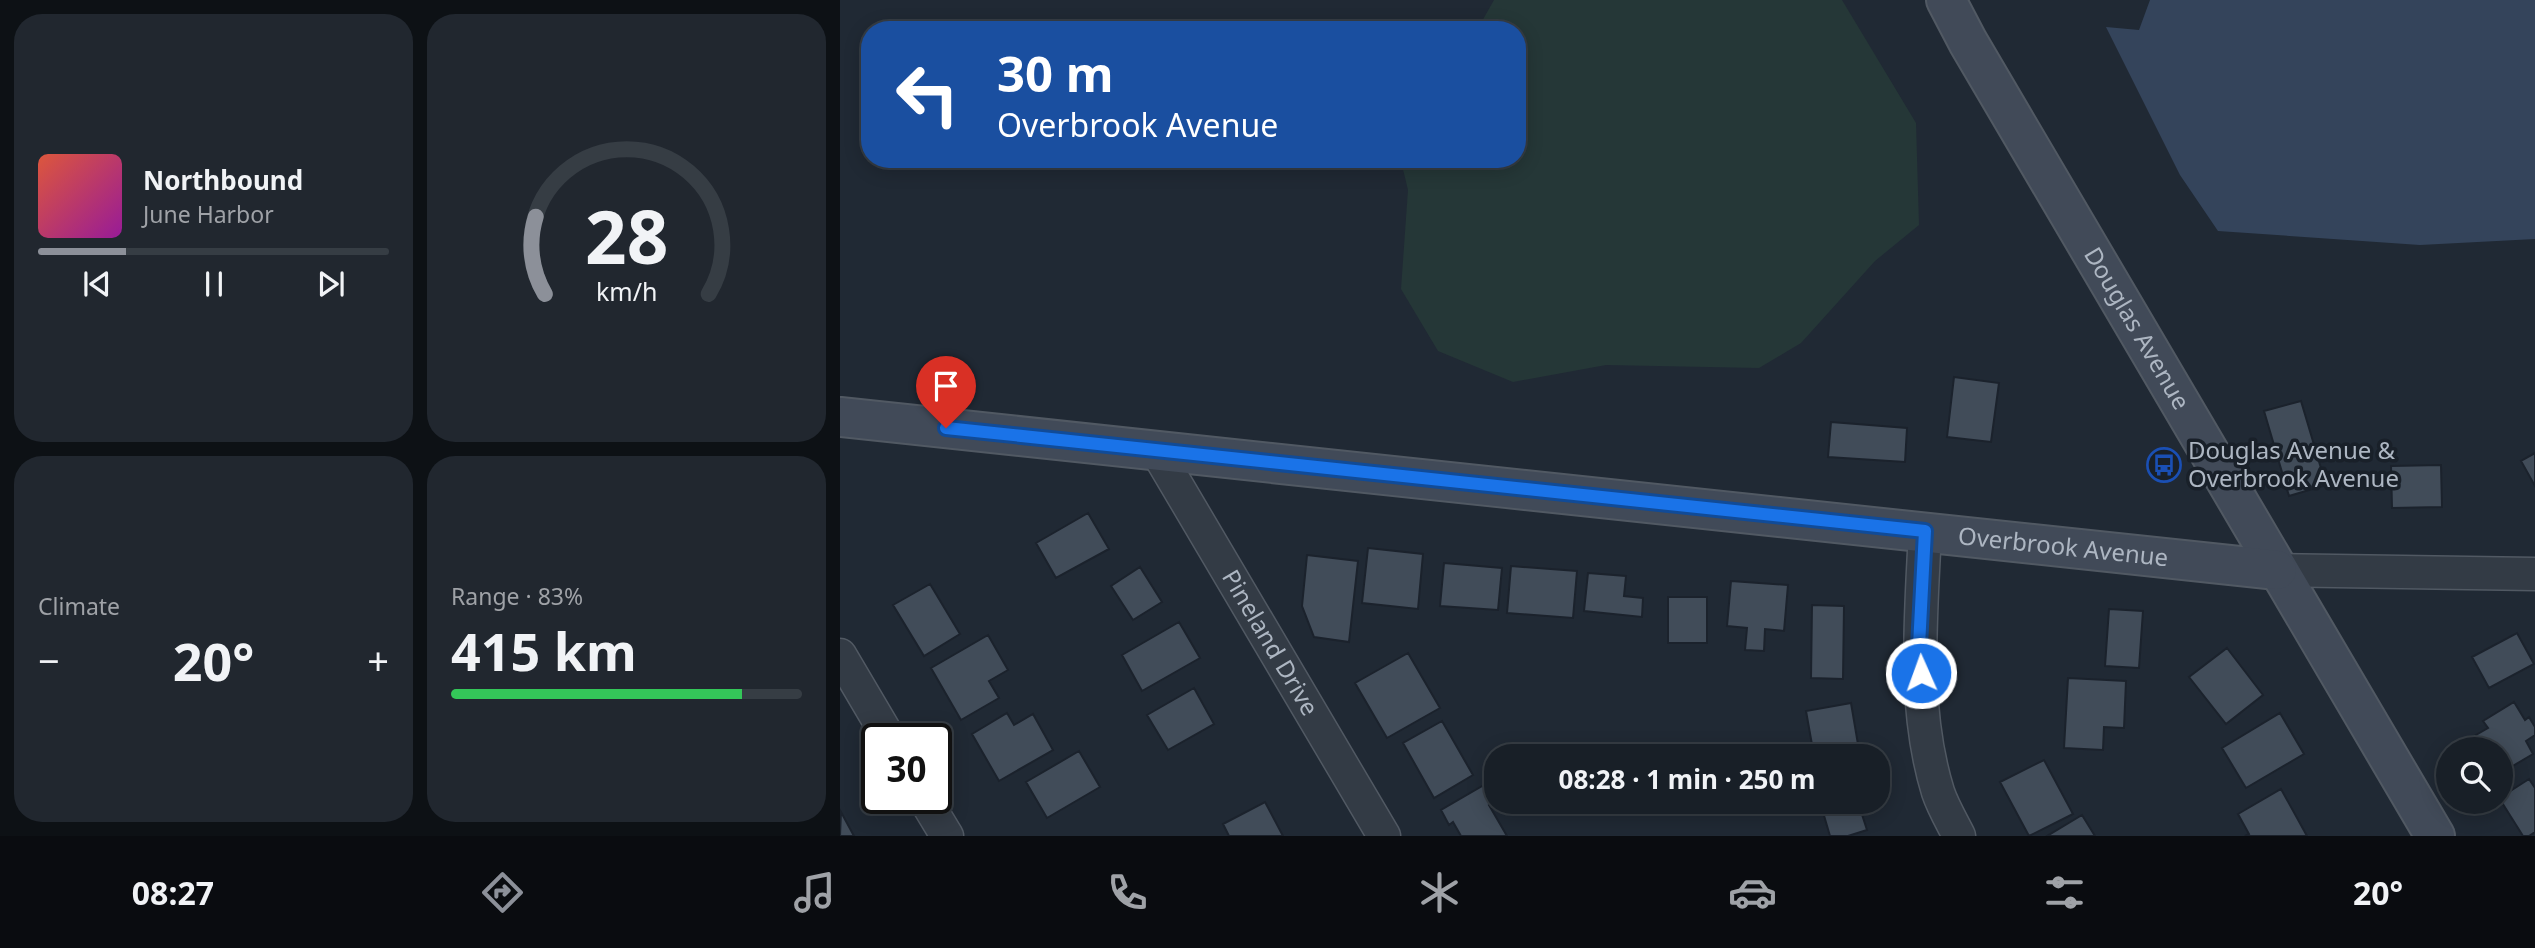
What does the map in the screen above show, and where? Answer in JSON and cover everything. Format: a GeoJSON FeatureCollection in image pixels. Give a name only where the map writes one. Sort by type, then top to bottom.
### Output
{"type":"FeatureCollection","features":[{"type":"Feature","properties":{"kind":"street","name":"Douglas Avenue"},"geometry":{"type":"LineString","coordinates":[[1945,0],[2435,836]]}},
{"type":"Feature","properties":{"kind":"street","name":"Overbrook Avenue"},"geometry":{"type":"LineString","coordinates":[[840,417],[2277,570],[2535,574]]}},
{"type":"Feature","properties":{"kind":"street","name":"Pineland Drive"},"geometry":{"type":"LineString","coordinates":[[1156,450],[1384,836]]}},
{"type":"Feature","properties":{"kind":"street"},"geometry":{"type":"LineString","coordinates":[[1925,531],[1919,646],[1924,729],[1939,793],[1959,836]]}},
{"type":"Feature","properties":{"kind":"street"},"geometry":{"type":"LineString","coordinates":[[840,655],[880,723]]}},
{"type":"Feature","properties":{"kind":"street"},"geometry":{"type":"LineString","coordinates":[[934,814],[947,836]]}},
{"type":"Feature","properties":{"kind":"shaded area"},"geometry":{"type":"Polygon","coordinates":[[[1494,0],[1842,0],[1916,123],[1919,225],[1875,261],[1801,343],[1759,368],[1606,365],[1513,382],[1438,351],[1401,289],[1408,190],[1403,168],[1526,168],[1526,21],[1482,21],[1494,0]]]}},
{"type":"Feature","properties":{"kind":"water"},"geometry":{"type":"Polygon","coordinates":[[[2150,0],[2535,0],[2535,239],[2420,245],[2218,231],[2180,175],[2106,27],[2139,30],[2150,0]]]}},
{"type":"Feature","properties":{"kind":"building"},"geometry":{"type":"Polygon","coordinates":[[[1954,377],[1999,383],[1991,442],[1947,437],[1954,377]]]}},
{"type":"Feature","properties":{"kind":"building"},"geometry":{"type":"Polygon","coordinates":[[[2301,401],[2326,485],[2289,496],[2264,411],[2301,401]]]}},
{"type":"Feature","properties":{"kind":"building"},"geometry":{"type":"Polygon","coordinates":[[[1831,422],[1907,428],[1905,462],[1828,457],[1831,422]]]}},
{"type":"Feature","properties":{"kind":"building"},"geometry":{"type":"Polygon","coordinates":[[[2535,453],[2535,486],[2521,461],[2535,453]]]}},
{"type":"Feature","properties":{"kind":"building"},"geometry":{"type":"Polygon","coordinates":[[[2441,465],[2442,507],[2392,508],[2391,466],[2441,465]]]}},
{"type":"Feature","properties":{"kind":"building"},"geometry":{"type":"Polygon","coordinates":[[[1088,513],[1109,549],[1056,578],[1036,543],[1088,513]]]}},
{"type":"Feature","properties":{"kind":"building"},"geometry":{"type":"Polygon","coordinates":[[[1368,548],[1423,554],[1418,609],[1362,603],[1368,548]]]}},
{"type":"Feature","properties":{"kind":"building"},"geometry":{"type":"Polygon","coordinates":[[[1307,555],[1358,561],[1349,642],[1314,637],[1302,606],[1307,555]]]}},
{"type":"Feature","properties":{"kind":"building"},"geometry":{"type":"Polygon","coordinates":[[[1444,563],[1502,568],[1498,610],[1440,606],[1444,563]]]}},
{"type":"Feature","properties":{"kind":"building"},"geometry":{"type":"Polygon","coordinates":[[[1511,566],[1577,571],[1573,618],[1507,613],[1511,566]]]}},
{"type":"Feature","properties":{"kind":"building"},"geometry":{"type":"Polygon","coordinates":[[[1140,567],[1162,602],[1133,620],[1111,586],[1140,567]]]}},
{"type":"Feature","properties":{"kind":"building"},"geometry":{"type":"Polygon","coordinates":[[[1588,573],[1626,576],[1624,596],[1643,598],[1642,617],[1584,611],[1588,573]]]}},
{"type":"Feature","properties":{"kind":"building"},"geometry":{"type":"Polygon","coordinates":[[[1731,581],[1788,585],[1784,631],[1765,629],[1764,651],[1745,650],[1747,628],[1727,626],[1731,581]]]}},
{"type":"Feature","properties":{"kind":"building"},"geometry":{"type":"Polygon","coordinates":[[[930,584],[960,634],[924,656],[893,605],[930,584]]]}},
{"type":"Feature","properties":{"kind":"building"},"geometry":{"type":"Polygon","coordinates":[[[1668,597],[1707,597],[1707,643],[1668,643],[1668,597]]]}},
{"type":"Feature","properties":{"kind":"building"},"geometry":{"type":"Polygon","coordinates":[[[1812,605],[1844,606],[1843,679],[1811,678],[1812,605]]]}},
{"type":"Feature","properties":{"kind":"building"},"geometry":{"type":"Polygon","coordinates":[[[2109,609],[2143,611],[2139,668],[2105,666],[2109,609]]]}},
{"type":"Feature","properties":{"kind":"building"},"geometry":{"type":"Polygon","coordinates":[[[1179,622],[1200,658],[1142,691],[1122,655],[1179,622]]]}},
{"type":"Feature","properties":{"kind":"building"},"geometry":{"type":"Polygon","coordinates":[[[2517,633],[2534,664],[2489,688],[2472,657],[2517,633]]]}},
{"type":"Feature","properties":{"kind":"building"},"geometry":{"type":"Polygon","coordinates":[[[988,635],[1008,670],[989,681],[999,698],[961,720],[931,668],[988,635]]]}},
{"type":"Feature","properties":{"kind":"building"},"geometry":{"type":"Polygon","coordinates":[[[2227,648],[2263,695],[2226,724],[2189,677],[2227,648]]]}},
{"type":"Feature","properties":{"kind":"building"},"geometry":{"type":"Polygon","coordinates":[[[1408,653],[1440,708],[1387,738],[1355,683],[1408,653]]]}},
{"type":"Feature","properties":{"kind":"building"},"geometry":{"type":"Polygon","coordinates":[[[2068,678],[2126,681],[2124,728],[2104,727],[2103,750],[2064,748],[2068,678]]]}},
{"type":"Feature","properties":{"kind":"building"},"geometry":{"type":"Polygon","coordinates":[[[1194,688],[1214,724],[1168,750],[1147,715],[1194,688]]]}},
{"type":"Feature","properties":{"kind":"building"},"geometry":{"type":"Polygon","coordinates":[[[2514,702],[2525,720],[2529,717],[2535,727],[2535,735],[2526,741],[2533,754],[2513,766],[2513,737],[2472,737],[2488,728],[2483,721],[2514,702]]]}},
{"type":"Feature","properties":{"kind":"building"},"geometry":{"type":"Polygon","coordinates":[[[1851,703],[1858,744],[1812,744],[1806,711],[1851,703]]]}},
{"type":"Feature","properties":{"kind":"building"},"geometry":{"type":"Polygon","coordinates":[[[1007,713],[1014,725],[1033,714],[1053,750],[999,781],[972,734],[1007,713]]]}},
{"type":"Feature","properties":{"kind":"building"},"geometry":{"type":"Polygon","coordinates":[[[2280,713],[2304,754],[2246,788],[2222,748],[2280,713]]]}},
{"type":"Feature","properties":{"kind":"building"},"geometry":{"type":"Polygon","coordinates":[[[1442,721],[1473,775],[1434,798],[1403,743],[1442,721]]]}},
{"type":"Feature","properties":{"kind":"building"},"geometry":{"type":"Polygon","coordinates":[[[1079,751],[1100,787],[1047,818],[1026,782],[1079,751]]]}},
{"type":"Feature","properties":{"kind":"building"},"geometry":{"type":"Polygon","coordinates":[[[2044,760],[2073,814],[2029,836],[2000,782],[2044,760]]]}},
{"type":"Feature","properties":{"kind":"building"},"geometry":{"type":"Polygon","coordinates":[[[2529,779],[2535,788],[2535,832],[2529,836],[2523,836],[2509,814],[2513,814],[2513,789],[2529,779]]]}},
{"type":"Feature","properties":{"kind":"building"},"geometry":{"type":"Polygon","coordinates":[[[1484,785],[1484,814],[1494,814],[1507,836],[1461,836],[1453,822],[1449,825],[1441,810],[1484,785]]]}},
{"type":"Feature","properties":{"kind":"building"},"geometry":{"type":"Polygon","coordinates":[[[2281,789],[2307,836],[2245,836],[2249,834],[2238,814],[2281,789]]]}},
{"type":"Feature","properties":{"kind":"building"},"geometry":{"type":"Polygon","coordinates":[[[1265,802],[1283,836],[1229,836],[1223,824],[1265,802]]]}},
{"type":"Feature","properties":{"kind":"building"},"geometry":{"type":"Polygon","coordinates":[[[841,812],[854,836],[840,836],[841,812]]]}},
{"type":"Feature","properties":{"kind":"building"},"geometry":{"type":"Polygon","coordinates":[[[1824,814],[1862,814],[1867,830],[1848,836],[1830,836],[1824,814]]]}},
{"type":"Feature","properties":{"kind":"building"},"geometry":{"type":"Polygon","coordinates":[[[2082,815],[2095,836],[2047,836],[2082,815]]]}},
{"type":"Feature","properties":{"kind":"place","name":"Douglas Avenue & Overbrook Avenue"},"geometry":{"type":"Point","coordinates":[2164,465]}},
{"type":"Feature","properties":{"kind":"route"},"geometry":{"type":"LineString","coordinates":[[946,428],[1925,531],[1919,646],[1921,673]]}}]}
